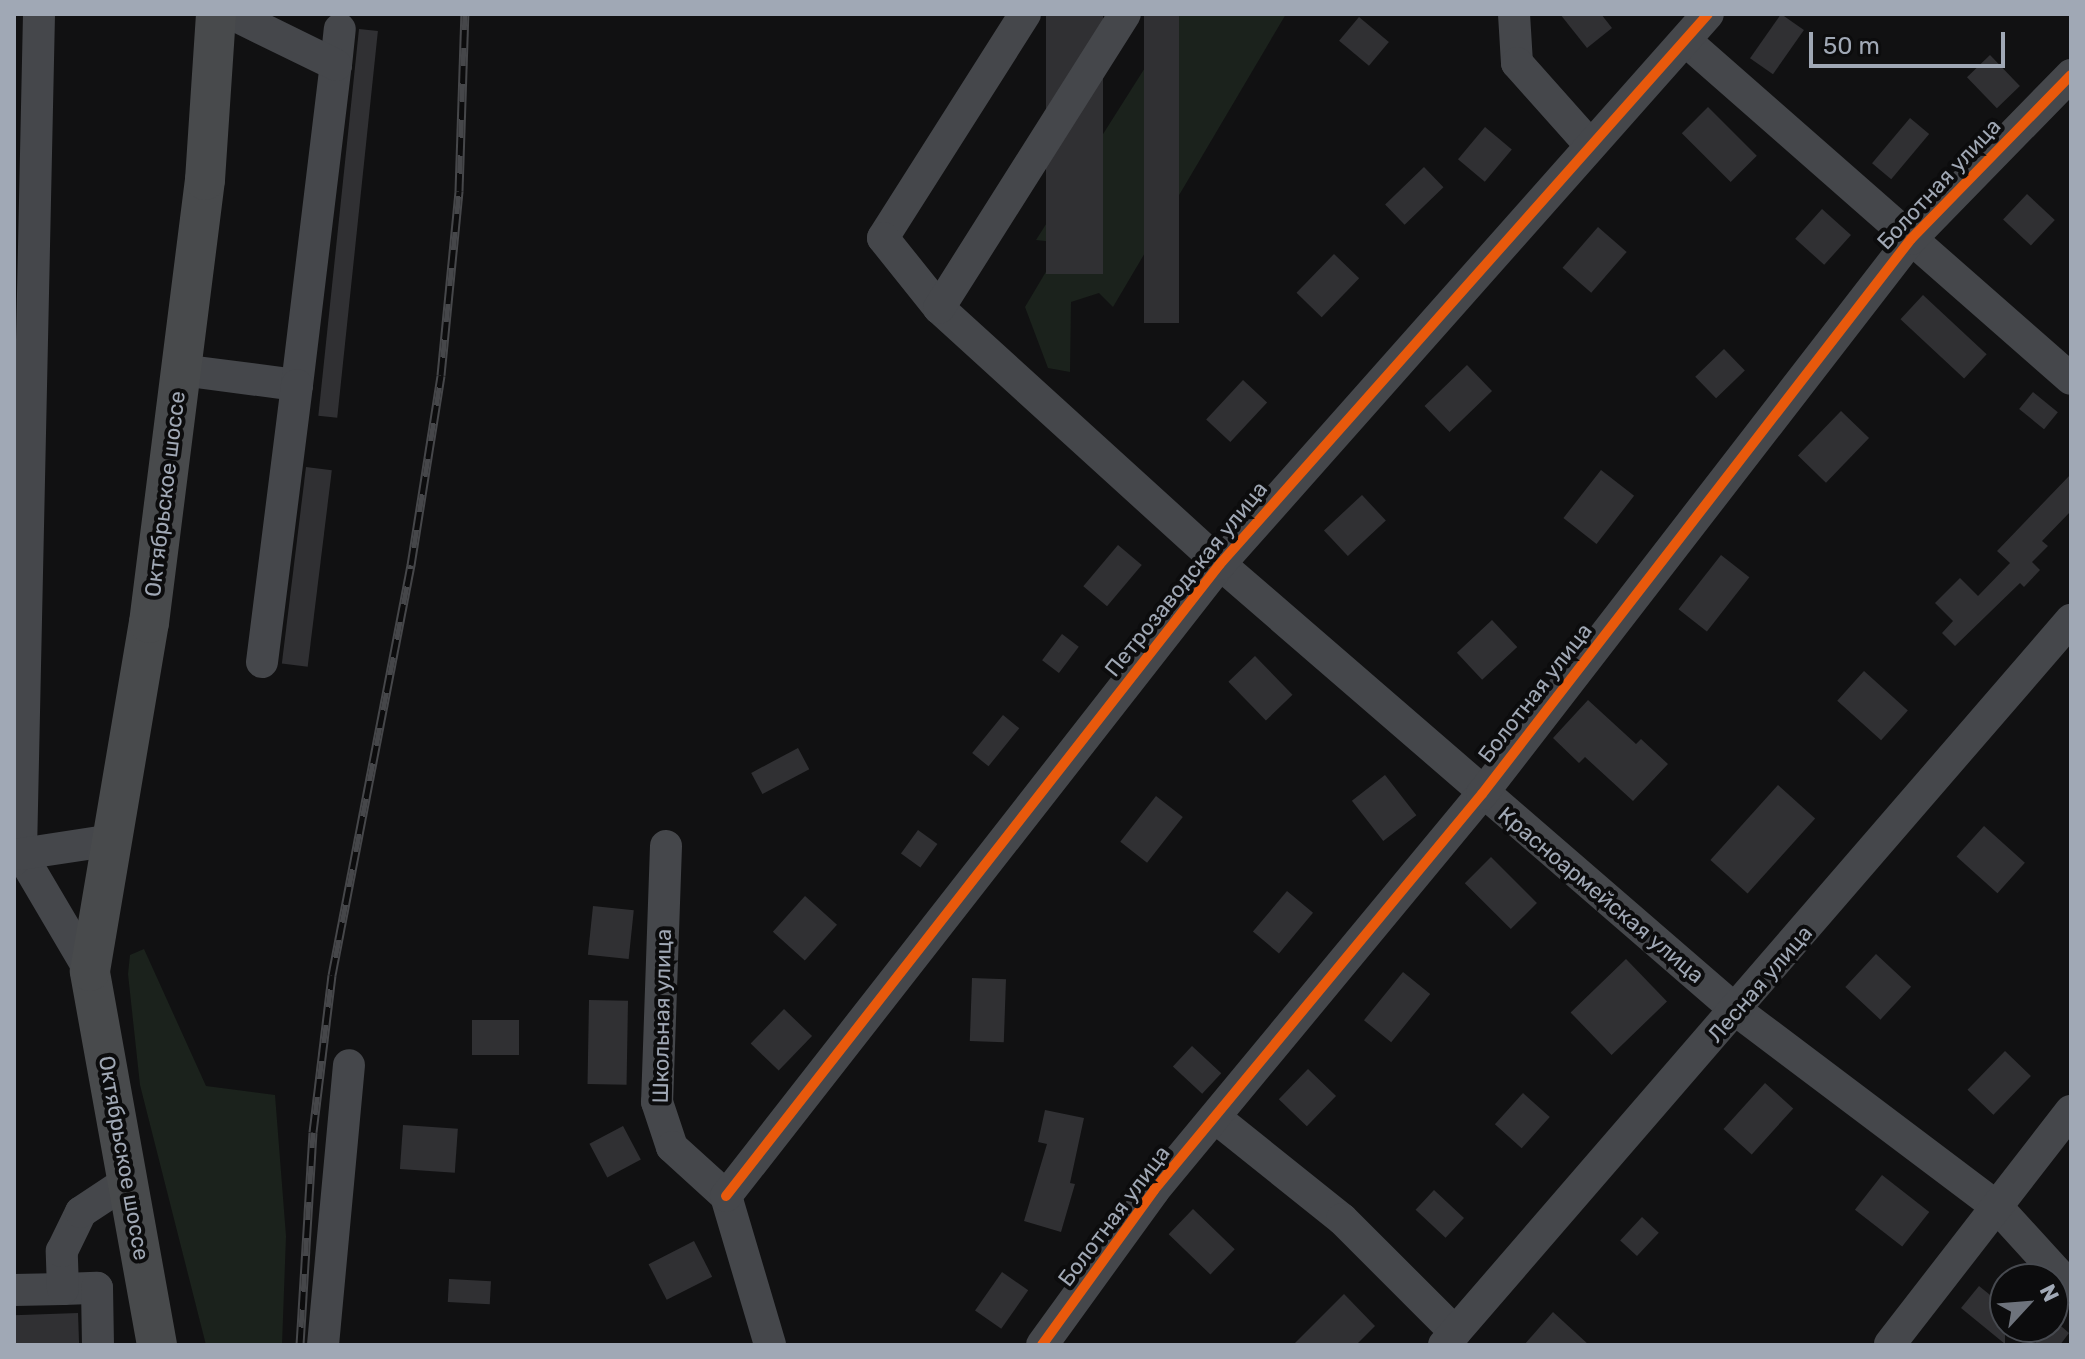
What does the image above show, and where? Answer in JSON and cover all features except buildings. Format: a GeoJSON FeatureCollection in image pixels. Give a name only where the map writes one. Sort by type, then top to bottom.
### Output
{"type":"FeatureCollection","features":[{"type":"Feature","properties":{"kind":"main road","name":"Октябрьское шоссе"},"geometry":{"type":"LineString","coordinates":[[157,1345],[90,971],[149,623],[205,180],[216,14]]}},
{"type":"Feature","properties":{"kind":"street"},"geometry":{"type":"LineString","coordinates":[[39,14],[18,857],[114,840]]}},
{"type":"Feature","properties":{"kind":"street"},"geometry":{"type":"LineString","coordinates":[[232,14],[336,65]]}},
{"type":"Feature","properties":{"kind":"street","name":"Красноармейская улица"},"geometry":{"type":"LineString","coordinates":[[1025,14],[883,238],[939,308],[1220,564],[1482,794],[1737,1011],[1998,1208],[2071,1288]]}},
{"type":"Feature","properties":{"kind":"street"},"geometry":{"type":"LineString","coordinates":[[939,308],[1125,14]]}},
{"type":"Feature","properties":{"kind":"street"},"geometry":{"type":"LineString","coordinates":[[1514,14],[1517,63],[1590,145]]}},
{"type":"Feature","properties":{"kind":"street","name":"Петрозаводская улица"},"geometry":{"type":"LineString","coordinates":[[726,1196],[1220,564],[1708,14]]}},
{"type":"Feature","properties":{"kind":"street"},"geometry":{"type":"LineString","coordinates":[[262,662],[340,29]]}},
{"type":"Feature","properties":{"kind":"street"},"geometry":{"type":"LineString","coordinates":[[1686,41],[2071,379]]}},
{"type":"Feature","properties":{"kind":"street","name":"Болотная улица"},"geometry":{"type":"LineString","coordinates":[[1042,1345],[1154,1190],[1217,1119],[1482,794],[1911,239],[2071,75]]}},
{"type":"Feature","properties":{"kind":"street"},"geometry":{"type":"LineString","coordinates":[[181,370],[297,385]]}},
{"type":"Feature","properties":{"kind":"street","name":"Лесная улица"},"geometry":{"type":"LineString","coordinates":[[1449,1339],[1737,1011],[2071,620]]}},
{"type":"Feature","properties":{"kind":"street","name":"Школьная улица"},"geometry":{"type":"LineString","coordinates":[[666,846],[657,1102],[672,1147],[726,1196]]}},
{"type":"Feature","properties":{"kind":"street","name":"Октябрьское шоссе"},"geometry":{"type":"LineString","coordinates":[[18,857],[90,971]]}},
{"type":"Feature","properties":{"kind":"street"},"geometry":{"type":"LineString","coordinates":[[323,1345],[349,1065]]}},
{"type":"Feature","properties":{"kind":"street"},"geometry":{"type":"LineString","coordinates":[[1890,1344],[2071,1111]]}},
{"type":"Feature","properties":{"kind":"street"},"geometry":{"type":"LineString","coordinates":[[1217,1119],[1342,1219],[1449,1339]]}},
{"type":"Feature","properties":{"kind":"street"},"geometry":{"type":"LineString","coordinates":[[63,1289],[62,1251],[81,1212],[128,1181]]}},
{"type":"Feature","properties":{"kind":"street"},"geometry":{"type":"LineString","coordinates":[[726,1196],[770,1345]]}},
{"type":"Feature","properties":{"kind":"street"},"geometry":{"type":"LineString","coordinates":[[14,1290],[97,1288],[98,1345]]}},
{"type":"Feature","properties":{"kind":"shaded area"},"geometry":{"type":"Polygon","coordinates":[[[1179,14],[1286,14],[1113,307],[1099,293],[1071,302],[1070,372],[1048,368],[1025,307],[1063,243],[1036,240],[1179,14]]]}},
{"type":"Feature","properties":{"kind":"shaded area"},"geometry":{"type":"Polygon","coordinates":[[[144,949],[206,1086],[275,1095],[286,1236],[282,1345],[206,1345],[140,1085],[128,974],[130,955],[144,949]]]}},
{"type":"Feature","properties":{"kind":"railway"},"geometry":{"type":"LineString","coordinates":[[300,1345],[313,1132],[332,975],[411,565],[441,375],[459,191],[465,14]]}},
{"type":"Feature","properties":{"kind":"cycle path"},"geometry":{"type":"LineString","coordinates":[[726,1196],[1220,564],[1708,14]]}},
{"type":"Feature","properties":{"kind":"cycle path"},"geometry":{"type":"LineString","coordinates":[[1042,1345],[1154,1190],[1482,794],[1911,239],[2071,75]]}}]}
